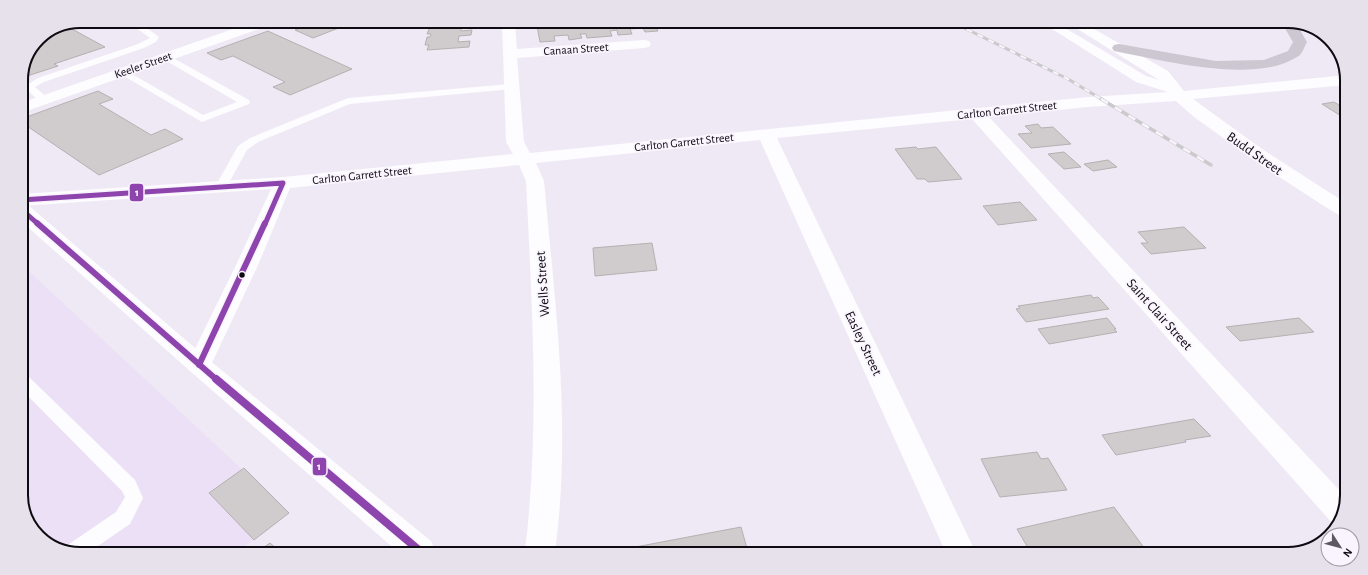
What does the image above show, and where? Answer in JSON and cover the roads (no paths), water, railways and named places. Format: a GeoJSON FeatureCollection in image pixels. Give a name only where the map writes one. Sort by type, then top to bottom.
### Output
{"type":"FeatureCollection","features":[{"type":"Feature","properties":{"kind":"main road"},"geometry":{"type":"LineString","coordinates":[[1119,48],[1216,65],[1266,64],[1293,54],[1300,42],[1292,28]]}},
{"type":"Feature","properties":{"kind":"street","name":"Keeler Street"},"geometry":{"type":"LineString","coordinates":[[28,106],[247,28]]}},
{"type":"Feature","properties":{"kind":"street","name":"Wells Street"},"geometry":{"type":"LineString","coordinates":[[508,28],[515,142],[522,159],[533,174],[535,181],[547,354],[546,506],[541,547]]}},
{"type":"Feature","properties":{"kind":"street","name":"Budd Street"},"geometry":{"type":"LineString","coordinates":[[1057,28],[1141,79],[1175,92]]}},
{"type":"Feature","properties":{"kind":"street","name":"Budd Street"},"geometry":{"type":"LineString","coordinates":[[1083,28],[1163,74],[1175,92],[1190,106],[1281,171],[1340,207]]}},
{"type":"Feature","properties":{"kind":"street","name":"Canaan Street"},"geometry":{"type":"LineString","coordinates":[[509,54],[644,44]]}},
{"type":"Feature","properties":{"kind":"street","name":"Carlton Garrett Street"},"geometry":{"type":"LineString","coordinates":[[28,200],[283,183],[1175,92],[1340,80]]}},
{"type":"Feature","properties":{"kind":"street","name":"Saint Clair Street"},"geometry":{"type":"LineString","coordinates":[[976,113],[1338,509]]}},
{"type":"Feature","properties":{"kind":"street","name":"Easley Street"},"geometry":{"type":"LineString","coordinates":[[766,134],[958,547]]}},
{"type":"Feature","properties":{"kind":"street"},"geometry":{"type":"LineString","coordinates":[[199,365],[248,262],[283,183]]}},
{"type":"Feature","properties":{"kind":"street"},"geometry":{"type":"LineString","coordinates":[[28,217],[199,365],[415,547]]}},
{"type":"Feature","properties":{"kind":"lane"},"geometry":{"type":"LineString","coordinates":[[44,100],[29,87],[41,80],[141,46],[153,40],[155,37],[142,28]]}},
{"type":"Feature","properties":{"kind":"lane"},"geometry":{"type":"LineString","coordinates":[[122,72],[202,119],[245,102],[166,57]]}},
{"type":"Feature","properties":{"kind":"lane"},"geometry":{"type":"LineString","coordinates":[[221,187],[242,148],[254,140],[348,101],[511,87]]}},
{"type":"Feature","properties":{"kind":"lane"},"geometry":{"type":"LineString","coordinates":[[28,386],[128,486],[134,498],[123,518],[80,547]]}},
{"type":"Feature","properties":{"kind":"railway"},"geometry":{"type":"LineString","coordinates":[[964,28],[1068,79],[1103,100]]}},
{"type":"Feature","properties":{"kind":"railway"},"geometry":{"type":"LineString","coordinates":[[1101,99],[1211,165]]}}]}
